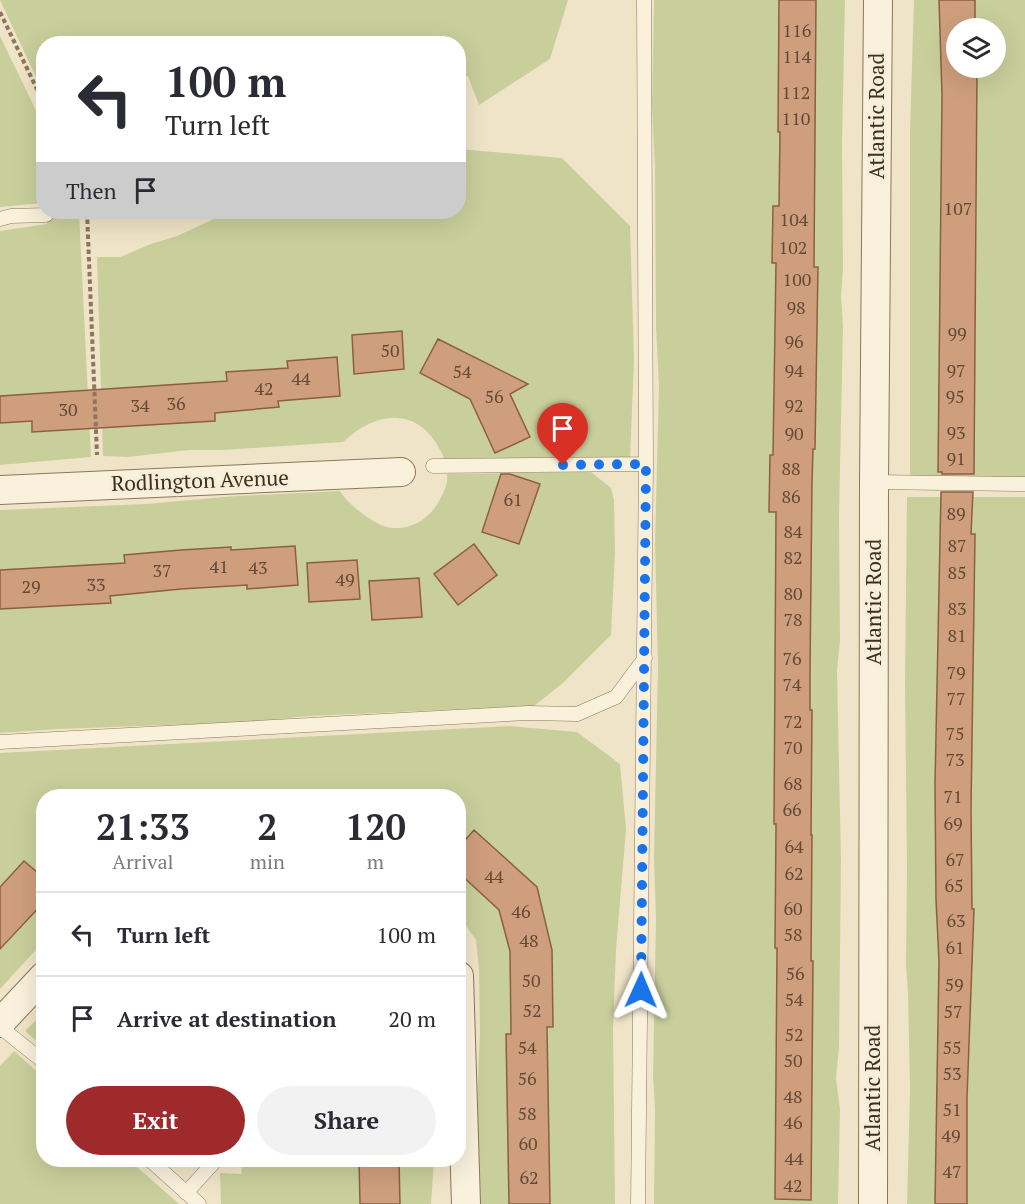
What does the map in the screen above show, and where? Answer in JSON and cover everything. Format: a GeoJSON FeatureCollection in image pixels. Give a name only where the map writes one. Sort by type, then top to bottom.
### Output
{"type":"FeatureCollection","features":[{"type":"Feature","properties":{"kind":"street","name":"Atlantic Road"},"geometry":{"type":"LineString","coordinates":[[873,1204],[874,482],[878,0]]}},
{"type":"Feature","properties":{"kind":"street","name":"Rodlington Avenue"},"geometry":{"type":"LineString","coordinates":[[0,490],[401,472]]}},
{"type":"Feature","properties":{"kind":"street"},"geometry":{"type":"LineString","coordinates":[[0,1025],[36,985]]}},
{"type":"Feature","properties":{"kind":"street"},"geometry":{"type":"LineString","coordinates":[[465,1167],[466,1204]]}},
{"type":"Feature","properties":{"kind":"lane"},"geometry":{"type":"LineString","coordinates":[[638,1204],[646,464],[644,0]]}},
{"type":"Feature","properties":{"kind":"lane"},"geometry":{"type":"LineString","coordinates":[[0,219],[11,216],[36,215]]}},
{"type":"Feature","properties":{"kind":"lane"},"geometry":{"type":"LineString","coordinates":[[433,466],[646,464]]}},
{"type":"Feature","properties":{"kind":"lane"},"geometry":{"type":"LineString","coordinates":[[874,482],[1025,484]]}},
{"type":"Feature","properties":{"kind":"lane"},"geometry":{"type":"LineString","coordinates":[[0,742],[528,713],[577,714],[616,697],[645,658]]}},
{"type":"Feature","properties":{"kind":"lane"},"geometry":{"type":"LineString","coordinates":[[0,1025],[36,1055]]}},
{"type":"Feature","properties":{"kind":"lane"},"geometry":{"type":"LineString","coordinates":[[158,1167],[199,1204]]}},
{"type":"Feature","properties":{"kind":"lane"},"geometry":{"type":"LineString","coordinates":[[186,1193],[210,1167]]}},
{"type":"Feature","properties":{"kind":"path"},"geometry":{"type":"LineString","coordinates":[[0,12],[36,87]]}},
{"type":"Feature","properties":{"kind":"path"},"geometry":{"type":"LineString","coordinates":[[87,219],[99,485]]}},
{"type":"Feature","properties":{"kind":"green space"},"geometry":{"type":"Polygon","coordinates":[[[0,0],[568,0],[550,59],[479,105],[468,76],[466,77],[466,36],[36,36],[36,77],[0,0]]]}},
{"type":"Feature","properties":{"kind":"green space"},"geometry":{"type":"Polygon","coordinates":[[[654,0],[845,0],[841,295],[843,327],[839,516],[840,641],[837,670],[841,860],[839,1047],[836,1078],[840,1109],[838,1204],[654,1204],[653,1076],[656,919],[654,858],[658,667],[655,542],[659,386],[652,107],[654,0]]]}},
{"type":"Feature","properties":{"kind":"green space"},"geometry":{"type":"Polygon","coordinates":[[[914,0],[1025,0],[1025,478],[910,476],[910,131],[914,0]]]}},
{"type":"Feature","properties":{"kind":"green space"},"geometry":{"type":"Polygon","coordinates":[[[0,36],[36,111],[36,204],[0,207],[0,36]]]}},
{"type":"Feature","properties":{"kind":"green space"},"geometry":{"type":"Polygon","coordinates":[[[466,150],[562,158],[630,226],[634,360],[630,460],[446,463],[427,432],[415,423],[402,418],[388,418],[373,422],[343,442],[189,450],[128,457],[103,456],[97,257],[120,257],[177,236],[214,219],[466,219],[466,150]]]}},
{"type":"Feature","properties":{"kind":"green space"},"geometry":{"type":"Polygon","coordinates":[[[48,219],[79,219],[91,457],[0,465],[0,231],[47,224],[48,219]]]}},
{"type":"Feature","properties":{"kind":"green space"},"geometry":{"type":"Polygon","coordinates":[[[591,472],[611,488],[614,500],[615,552],[611,635],[563,683],[534,706],[0,733],[0,510],[146,504],[236,496],[340,491],[349,502],[371,520],[387,527],[400,528],[414,524],[431,513],[444,491],[447,474],[591,472]]]}},
{"type":"Feature","properties":{"kind":"green space"},"geometry":{"type":"Polygon","coordinates":[[[907,497],[1025,497],[1025,1204],[907,1204],[910,1089],[906,964],[907,497]]]}},
{"type":"Feature","properties":{"kind":"green space"},"geometry":{"type":"Polygon","coordinates":[[[509,726],[577,732],[620,764],[626,829],[616,950],[613,1029],[615,1204],[479,1204],[476,1129],[480,1031],[479,969],[476,940],[466,926],[466,789],[36,789],[36,950],[0,989],[0,753],[509,726]]]}},
{"type":"Feature","properties":{"kind":"green space"},"geometry":{"type":"Polygon","coordinates":[[[36,1020],[36,1041],[25,1031],[36,1020]]]}},
{"type":"Feature","properties":{"kind":"green space"},"geometry":{"type":"Polygon","coordinates":[[[14,1051],[36,1071],[36,1167],[137,1167],[179,1204],[0,1204],[0,1066],[14,1051]]]}},
{"type":"Feature","properties":{"kind":"green space"},"geometry":{"type":"Polygon","coordinates":[[[242,1167],[434,1167],[431,1204],[221,1204],[220,1173],[241,1174],[242,1167]]]}},
{"type":"Feature","properties":{"kind":"building"},"geometry":{"type":"Polygon","coordinates":[[[779,0],[816,0],[814,267],[818,267],[810,672],[810,710],[812,710],[811,961],[813,961],[811,1200],[775,1199],[776,512],[769,512],[770,455],[773,455],[776,263],[772,263],[773,206],[779,206],[779,0]]]}},
{"type":"Feature","properties":{"kind":"building"},"geometry":{"type":"Polygon","coordinates":[[[939,0],[975,0],[975,18],[946,18],[946,78],[977,78],[974,474],[938,472],[942,95],[939,0]]]}},
{"type":"Feature","properties":{"kind":"building"},"geometry":{"type":"Polygon","coordinates":[[[402,331],[404,369],[354,374],[352,335],[402,331]]]}},
{"type":"Feature","properties":{"kind":"building"},"geometry":{"type":"Polygon","coordinates":[[[438,339],[528,384],[510,394],[530,437],[495,453],[470,399],[420,373],[438,339]]]}},
{"type":"Feature","properties":{"kind":"building"},"geometry":{"type":"Polygon","coordinates":[[[337,357],[340,396],[278,401],[279,407],[215,413],[215,421],[32,432],[32,421],[0,423],[0,396],[227,381],[226,372],[288,368],[287,361],[337,357]]]}},
{"type":"Feature","properties":{"kind":"building"},"geometry":{"type":"Polygon","coordinates":[[[501,474],[510,474],[540,484],[519,544],[482,532],[501,474]]]}},
{"type":"Feature","properties":{"kind":"building"},"geometry":{"type":"Polygon","coordinates":[[[941,492],[973,492],[971,534],[975,534],[971,810],[972,909],[974,909],[967,1098],[967,1204],[935,1204],[939,961],[935,784],[941,492]]]}},
{"type":"Feature","properties":{"kind":"building"},"geometry":{"type":"Polygon","coordinates":[[[474,544],[497,575],[458,605],[434,574],[474,544]]]}},
{"type":"Feature","properties":{"kind":"building"},"geometry":{"type":"Polygon","coordinates":[[[295,546],[298,585],[247,589],[247,585],[181,589],[110,596],[111,603],[0,609],[0,570],[125,563],[124,555],[181,550],[295,546]]]}},
{"type":"Feature","properties":{"kind":"building"},"geometry":{"type":"Polygon","coordinates":[[[357,560],[360,599],[309,602],[307,563],[357,560]]]}},
{"type":"Feature","properties":{"kind":"building"},"geometry":{"type":"Polygon","coordinates":[[[419,578],[422,617],[372,620],[369,581],[419,578]]]}},
{"type":"Feature","properties":{"kind":"building"},"geometry":{"type":"Polygon","coordinates":[[[474,830],[537,887],[552,950],[553,1027],[547,1027],[550,1204],[509,1204],[506,1034],[511,1034],[510,951],[499,910],[466,879],[466,839],[474,830]]]}},
{"type":"Feature","properties":{"kind":"building"},"geometry":{"type":"Polygon","coordinates":[[[24,861],[36,871],[36,911],[0,949],[0,887],[24,861]]]}},
{"type":"Feature","properties":{"kind":"building"},"geometry":{"type":"Polygon","coordinates":[[[359,1167],[399,1167],[400,1204],[360,1204],[359,1167]]]}},
{"type":"Feature","properties":{"kind":"route"},"geometry":{"type":"LineString","coordinates":[[563,465],[646,464],[641,990]]}}]}
